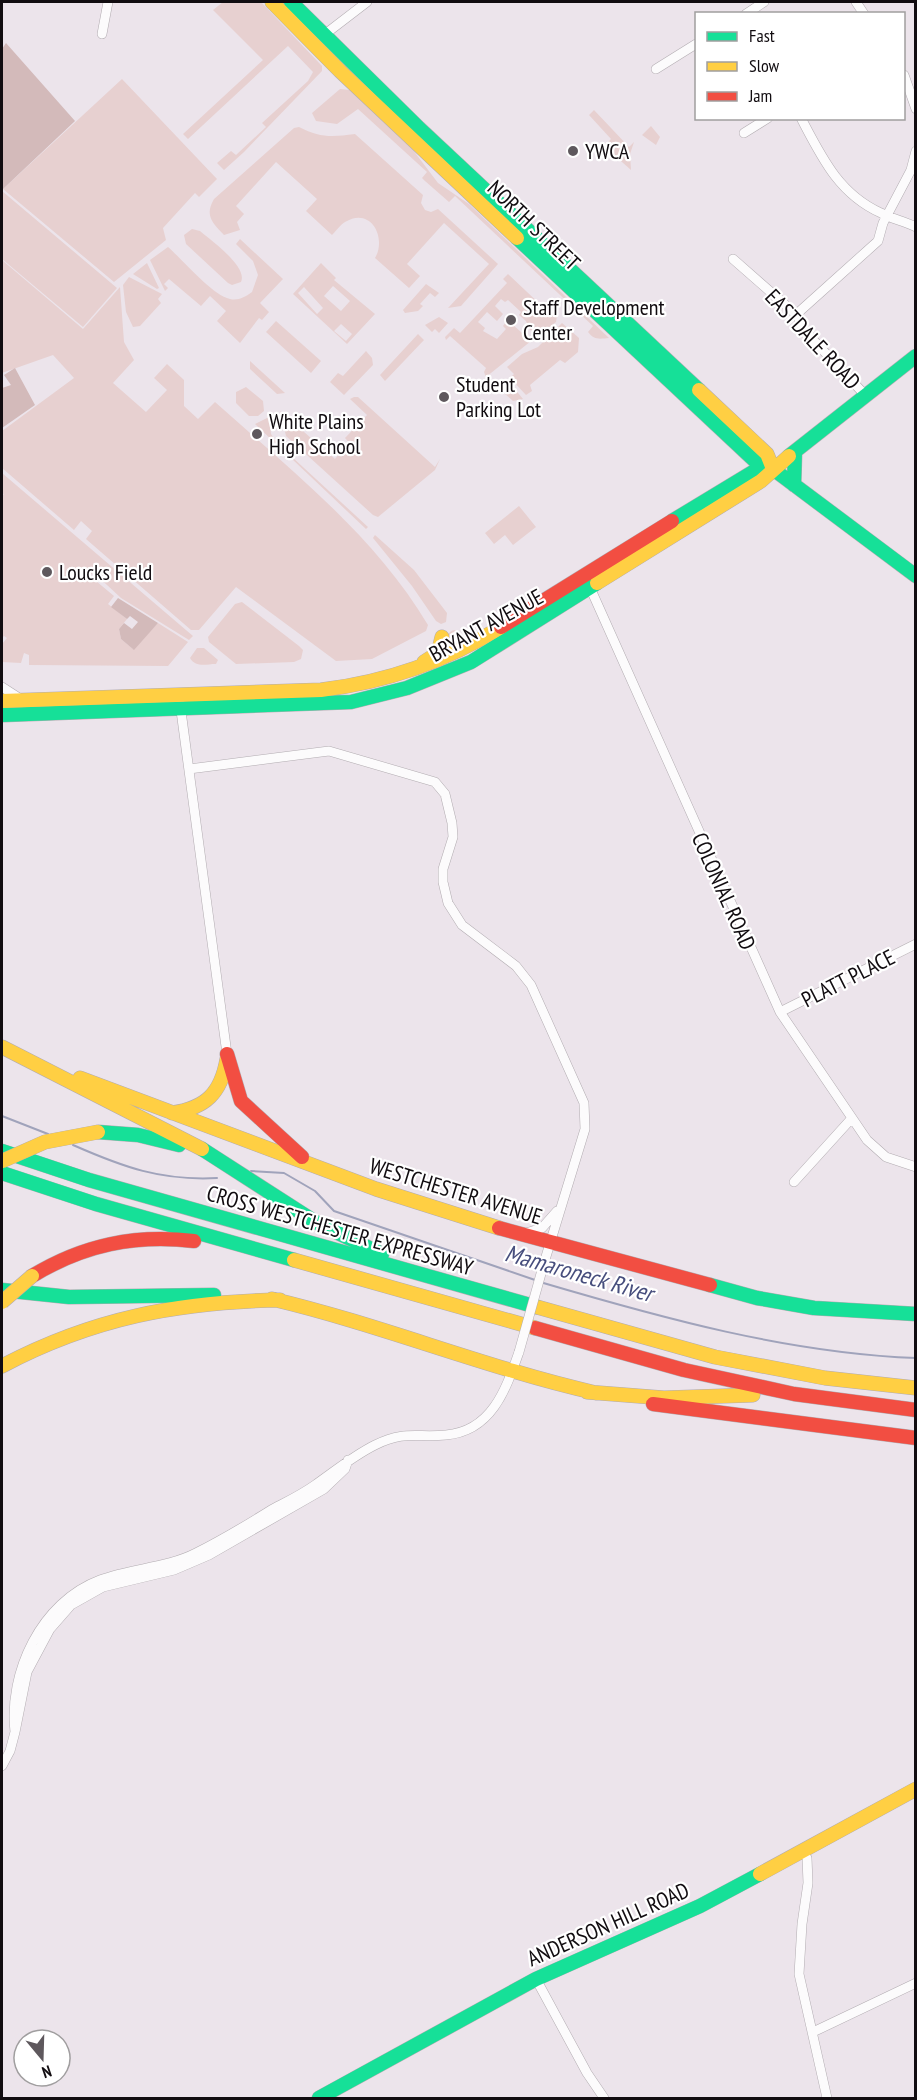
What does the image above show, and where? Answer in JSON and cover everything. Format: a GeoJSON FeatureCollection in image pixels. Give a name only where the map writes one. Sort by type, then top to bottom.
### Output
{"type":"FeatureCollection","features":[{"type":"Feature","properties":{"kind":"main road","name":"NORTH STREET"},"geometry":{"type":"LineString","coordinates":[[272,2],[340,70],[707,419],[754,460],[773,469],[915,576]]}},
{"type":"Feature","properties":{"kind":"main road","name":"NORTH STREET"},"geometry":{"type":"LineString","coordinates":[[291,2],[767,454],[773,469]]}},
{"type":"Feature","properties":{"kind":"main road","name":"BRYANT AVENUE"},"geometry":{"type":"LineString","coordinates":[[2,700],[351,702],[407,688],[471,662],[761,481],[915,356]]}},
{"type":"Feature","properties":{"kind":"main road"},"geometry":{"type":"LineString","coordinates":[[794,485],[795,452]]}},
{"type":"Feature","properties":{"kind":"main road","name":"BRYANT AVENUE"},"geometry":{"type":"LineString","coordinates":[[2,715],[321,690],[380,682],[439,663],[753,472],[773,469]]}},
{"type":"Feature","properties":{"kind":"main road"},"geometry":{"type":"LineString","coordinates":[[321,690],[343,682],[391,673],[429,660],[438,653],[442,637]]}},
{"type":"Feature","properties":{"kind":"main road","name":"WESTCHESTER AVENUE"},"geometry":{"type":"LineString","coordinates":[[2,1042],[65,1071],[171,1113],[417,1203],[550,1242],[763,1299],[823,1309],[915,1314]]}},
{"type":"Feature","properties":{"kind":"main road"},"geometry":{"type":"LineString","coordinates":[[2,1047],[196,1145],[265,1191]]}},
{"type":"Feature","properties":{"kind":"main road"},"geometry":{"type":"LineString","coordinates":[[171,1113],[196,1108],[212,1099],[222,1083],[227,1054]]}},
{"type":"Feature","properties":{"kind":"main road"},"geometry":{"type":"LineString","coordinates":[[227,1054],[237,1093],[243,1105],[292,1149],[319,1168]]}},
{"type":"Feature","properties":{"kind":"main road"},"geometry":{"type":"LineString","coordinates":[[2,1161],[45,1142],[98,1132],[138,1135],[181,1146],[214,1161],[347,1239],[471,1289]]}},
{"type":"Feature","properties":{"kind":"main road","name":"CROSS WESTCHESTER EXPRESSWAY"},"geometry":{"type":"LineString","coordinates":[[2,1151],[101,1184],[743,1363],[854,1382],[915,1389]]}},
{"type":"Feature","properties":{"kind":"main road","name":"CROSS WESTCHESTER EXPRESSWAY"},"geometry":{"type":"LineString","coordinates":[[2,1173],[83,1201],[663,1365],[732,1382],[821,1398],[915,1410]]}},
{"type":"Feature","properties":{"kind":"main road"},"geometry":{"type":"LineString","coordinates":[[2,1302],[32,1276],[62,1259],[85,1250],[140,1239],[182,1240],[287,1258]]}},
{"type":"Feature","properties":{"kind":"main road"},"geometry":{"type":"LineString","coordinates":[[2,1290],[55,1297],[239,1295],[280,1300],[323,1311],[512,1372],[587,1392],[687,1409],[915,1438]]}},
{"type":"Feature","properties":{"kind":"main road"},"geometry":{"type":"LineString","coordinates":[[2,1365],[66,1334],[132,1314],[198,1303],[280,1300]]}},
{"type":"Feature","properties":{"kind":"main road"},"geometry":{"type":"LineString","coordinates":[[587,1392],[664,1398],[724,1394],[821,1398]]}},
{"type":"Feature","properties":{"kind":"main road","name":"ANDERSON HILL ROAD"},"geometry":{"type":"LineString","coordinates":[[319,2098],[536,1979],[700,1906],[915,1789]]}},
{"type":"Feature","properties":{"kind":"street"},"geometry":{"type":"LineString","coordinates":[[102,34],[108,2]]}},
{"type":"Feature","properties":{"kind":"street"},"geometry":{"type":"LineString","coordinates":[[324,35],[367,2]]}},
{"type":"Feature","properties":{"kind":"street"},"geometry":{"type":"LineString","coordinates":[[749,12],[764,2]]}},
{"type":"Feature","properties":{"kind":"street"},"geometry":{"type":"LineString","coordinates":[[656,69],[695,45]]}},
{"type":"Feature","properties":{"kind":"street"},"geometry":{"type":"LineString","coordinates":[[905,81],[915,109]]}},
{"type":"Feature","properties":{"kind":"street"},"geometry":{"type":"LineString","coordinates":[[744,133],[765,120]]}},
{"type":"Feature","properties":{"kind":"street"},"geometry":{"type":"LineString","coordinates":[[802,120],[829,169],[847,192],[887,216],[915,227]]}},
{"type":"Feature","properties":{"kind":"street"},"geometry":{"type":"LineString","coordinates":[[798,316],[800,311],[878,241],[887,216],[911,170],[915,153]]}},
{"type":"Feature","properties":{"kind":"street","name":"EASTDALE ROAD"},"geometry":{"type":"LineString","coordinates":[[733,259],[798,316],[802,328],[866,396]]}},
{"type":"Feature","properties":{"kind":"street","name":"COLONIAL ROAD"},"geometry":{"type":"LineString","coordinates":[[585,575],[780,1012],[876,1150],[898,1163],[915,1167]]}},
{"type":"Feature","properties":{"kind":"street"},"geometry":{"type":"LineString","coordinates":[[2,687],[10,694],[25,699]]}},
{"type":"Feature","properties":{"kind":"street"},"geometry":{"type":"LineString","coordinates":[[180,702],[227,1054]]}},
{"type":"Feature","properties":{"kind":"street"},"geometry":{"type":"LineString","coordinates":[[2,1766],[10,1751],[27,1672],[50,1629],[71,1605],[103,1587],[174,1570],[209,1555],[324,1489],[345,1468],[348,1460],[377,1444],[404,1435],[446,1435],[476,1426],[495,1408],[519,1352],[560,1206],[585,1130],[584,1103],[531,985],[516,966],[462,925],[448,903],[443,882],[443,869],[453,837],[442,789],[435,782],[329,751],[189,769]]}},
{"type":"Feature","properties":{"kind":"street","name":"PLATT PLACE"},"geometry":{"type":"LineString","coordinates":[[780,1012],[915,944]]}},
{"type":"Feature","properties":{"kind":"street"},"geometry":{"type":"LineString","coordinates":[[794,1182],[852,1118]]}},
{"type":"Feature","properties":{"kind":"street"},"geometry":{"type":"LineString","coordinates":[[522,1234],[542,1228],[560,1206]]}},
{"type":"Feature","properties":{"kind":"street"},"geometry":{"type":"LineString","coordinates":[[802,1851],[807,1858],[808,1882],[802,1924],[799,1974],[827,2098]]}},
{"type":"Feature","properties":{"kind":"street"},"geometry":{"type":"LineString","coordinates":[[536,1979],[587,2073],[604,2098]]}},
{"type":"Feature","properties":{"kind":"street"},"geometry":{"type":"LineString","coordinates":[[813,2032],[915,1983]]}},
{"type":"Feature","properties":{"kind":"shaded area"},"geometry":{"type":"Polygon","coordinates":[[[223,2],[261,2],[322,66],[322,71],[224,170],[217,163],[231,151],[236,155],[266,127],[262,123],[308,81],[313,72],[288,46],[188,139],[183,134],[263,60],[213,10],[223,2]]]}},
{"type":"Feature","properties":{"kind":"shaded area"},"geometry":{"type":"Polygon","coordinates":[[[6,43],[75,121],[3,189],[2,49],[6,43]]]}},
{"type":"Feature","properties":{"kind":"shaded area"},"geometry":{"type":"Polygon","coordinates":[[[122,79],[217,179],[199,197],[195,193],[163,228],[166,240],[114,282],[3,189],[122,79]]]}},
{"type":"Feature","properties":{"kind":"shaded area"},"geometry":{"type":"Polygon","coordinates":[[[340,89],[350,90],[413,150],[438,183],[469,204],[609,338],[597,338],[590,335],[588,332],[593,326],[455,196],[449,202],[425,181],[422,178],[427,172],[358,109],[337,124],[316,121],[312,113],[340,89]]]}},
{"type":"Feature","properties":{"kind":"shaded area"},"geometry":{"type":"Polygon","coordinates":[[[594,110],[629,147],[634,142],[630,154],[631,170],[604,146],[611,139],[589,115],[594,110]]]}},
{"type":"Feature","properties":{"kind":"shaded area"},"geometry":{"type":"Polygon","coordinates":[[[651,126],[660,137],[656,145],[642,135],[651,126]]]}},
{"type":"Feature","properties":{"kind":"shaded area"},"geometry":{"type":"Polygon","coordinates":[[[299,127],[326,136],[355,134],[423,195],[421,203],[425,210],[431,212],[438,209],[498,264],[461,306],[448,308],[489,264],[444,223],[407,264],[420,276],[409,288],[375,258],[379,242],[378,234],[369,221],[354,218],[343,223],[332,235],[306,211],[317,199],[276,162],[236,206],[244,214],[237,222],[240,230],[224,235],[211,219],[210,210],[214,199],[294,128],[299,127]]]}},
{"type":"Feature","properties":{"kind":"shaded area"},"geometry":{"type":"Polygon","coordinates":[[[2,191],[117,288],[83,327],[2,259],[2,191]]]}},
{"type":"Feature","properties":{"kind":"shaded area"},"geometry":{"type":"Polygon","coordinates":[[[192,229],[200,231],[228,255],[239,269],[242,276],[241,282],[232,285],[228,283],[186,244],[184,235],[192,229]]]}},
{"type":"Feature","properties":{"kind":"shaded area"},"geometry":{"type":"Polygon","coordinates":[[[240,239],[283,279],[260,303],[269,312],[262,320],[259,318],[240,343],[217,321],[226,311],[210,296],[201,306],[169,279],[164,284],[168,288],[165,291],[150,260],[168,247],[215,291],[230,299],[239,299],[252,292],[258,275],[253,261],[236,244],[240,239]]]}},
{"type":"Feature","properties":{"kind":"shaded area"},"geometry":{"type":"Polygon","coordinates":[[[2,260],[83,329],[120,287],[124,342],[134,360],[113,383],[146,412],[167,390],[154,378],[167,364],[184,380],[184,406],[198,419],[215,402],[302,479],[357,533],[407,593],[428,625],[426,631],[372,659],[336,661],[236,587],[199,630],[191,630],[86,539],[92,531],[81,521],[74,530],[2,468],[2,431],[74,378],[53,355],[2,373],[2,260]]]}},
{"type":"Feature","properties":{"kind":"shaded area"},"geometry":{"type":"Polygon","coordinates":[[[147,263],[159,288],[157,289],[133,274],[147,263]]]}},
{"type":"Feature","properties":{"kind":"shaded area"},"geometry":{"type":"Polygon","coordinates":[[[321,263],[336,278],[334,280],[375,314],[347,344],[293,294],[321,263]],[[333,286],[324,296],[341,311],[350,301],[333,286]],[[304,287],[298,293],[317,314],[323,308],[304,287]],[[341,324],[334,331],[346,341],[352,334],[341,324]]]}},
{"type":"Feature","properties":{"kind":"shaded area"},"geometry":{"type":"Polygon","coordinates":[[[508,274],[544,308],[546,306],[557,316],[556,322],[541,333],[530,330],[526,321],[519,315],[521,312],[508,300],[505,302],[501,299],[495,306],[503,314],[497,321],[487,312],[478,322],[485,328],[483,331],[497,339],[506,329],[503,326],[506,322],[510,326],[512,324],[531,341],[486,377],[484,372],[486,368],[450,336],[446,340],[445,337],[454,328],[460,333],[507,283],[503,279],[508,274]]]}},
{"type":"Feature","properties":{"kind":"shaded area"},"geometry":{"type":"Polygon","coordinates":[[[129,277],[162,294],[158,299],[161,303],[140,326],[133,327],[126,312],[123,285],[129,277]]]}},
{"type":"Feature","properties":{"kind":"shaded area"},"geometry":{"type":"Polygon","coordinates":[[[426,284],[439,293],[435,297],[430,293],[420,304],[423,306],[418,311],[405,313],[403,310],[426,284]]]}},
{"type":"Feature","properties":{"kind":"shaded area"},"geometry":{"type":"Polygon","coordinates":[[[439,317],[448,323],[439,333],[435,329],[432,332],[425,325],[439,317]]]}},
{"type":"Feature","properties":{"kind":"shaded area"},"geometry":{"type":"Polygon","coordinates":[[[276,321],[321,361],[311,373],[266,332],[276,321]]]}},
{"type":"Feature","properties":{"kind":"shaded area"},"geometry":{"type":"Polygon","coordinates":[[[562,323],[579,338],[578,352],[565,363],[560,360],[530,385],[532,391],[526,395],[510,378],[514,374],[507,367],[522,354],[538,347],[562,323]]]}},
{"type":"Feature","properties":{"kind":"shaded area"},"geometry":{"type":"Polygon","coordinates":[[[418,334],[424,340],[385,381],[380,375],[418,334]]]}},
{"type":"Feature","properties":{"kind":"shaded area"},"geometry":{"type":"Polygon","coordinates":[[[366,351],[372,358],[373,365],[344,395],[330,382],[338,373],[343,376],[366,351]]]}},
{"type":"Feature","properties":{"kind":"shaded area"},"geometry":{"type":"Polygon","coordinates":[[[250,361],[285,393],[277,394],[250,369],[250,361]]]}},
{"type":"Feature","properties":{"kind":"shaded area"},"geometry":{"type":"Polygon","coordinates":[[[15,368],[35,405],[2,428],[2,388],[11,385],[4,375],[15,368]]]}},
{"type":"Feature","properties":{"kind":"shaded area"},"geometry":{"type":"Polygon","coordinates":[[[497,382],[509,393],[514,388],[523,399],[513,401],[496,386],[497,382]]]}},
{"type":"Feature","properties":{"kind":"shaded area"},"geometry":{"type":"Polygon","coordinates":[[[246,387],[263,401],[264,411],[258,416],[249,416],[236,403],[236,392],[246,387]]]}},
{"type":"Feature","properties":{"kind":"shaded area"},"geometry":{"type":"Polygon","coordinates":[[[358,397],[435,467],[440,459],[435,470],[378,517],[373,515],[286,436],[280,411],[335,459],[340,453],[335,448],[340,443],[348,450],[352,446],[345,438],[367,415],[350,399],[358,397]]]}},
{"type":"Feature","properties":{"kind":"shaded area"},"geometry":{"type":"Polygon","coordinates":[[[269,417],[271,434],[278,444],[368,527],[366,529],[255,424],[269,417]]]}},
{"type":"Feature","properties":{"kind":"shaded area","name":"Loucks Field"},"geometry":{"type":"Polygon","coordinates":[[[2,473],[193,636],[189,640],[121,598],[93,572],[90,576],[114,596],[108,604],[127,619],[119,629],[121,639],[133,649],[158,623],[188,642],[168,666],[29,665],[29,655],[24,653],[21,663],[2,662],[2,644],[7,638],[4,636],[2,638],[2,494],[4,495],[2,473]]]}},
{"type":"Feature","properties":{"kind":"shaded area"},"geometry":{"type":"Polygon","coordinates":[[[519,506],[536,527],[513,545],[505,535],[494,544],[485,533],[519,506]]]}},
{"type":"Feature","properties":{"kind":"shaded area"},"geometry":{"type":"Polygon","coordinates":[[[375,535],[414,570],[447,613],[446,622],[441,624],[436,621],[412,586],[373,538],[375,535]]]}},
{"type":"Feature","properties":{"kind":"shaded area"},"geometry":{"type":"Polygon","coordinates":[[[118,598],[158,623],[134,650],[121,639],[119,629],[124,623],[132,629],[138,622],[130,616],[127,619],[111,607],[118,598]]]}},
{"type":"Feature","properties":{"kind":"shaded area"},"geometry":{"type":"Polygon","coordinates":[[[242,602],[299,646],[303,650],[301,659],[294,662],[236,664],[209,642],[208,637],[235,604],[242,602]]]}},
{"type":"Feature","properties":{"kind":"shaded area"},"geometry":{"type":"Polygon","coordinates":[[[452,630],[458,630],[462,637],[458,644],[452,644],[448,640],[448,634],[452,630]]]}},
{"type":"Feature","properties":{"kind":"shaded area"},"geometry":{"type":"Polygon","coordinates":[[[197,648],[204,648],[218,660],[216,664],[202,665],[192,661],[190,658],[197,648]]]}},
{"type":"Feature","properties":{"kind":"waterway","name":"Mamaroneck River"},"geometry":{"type":"LineString","coordinates":[[2,1116],[48,1134]]}},
{"type":"Feature","properties":{"kind":"waterway","name":"Mamaroneck River"},"geometry":{"type":"LineString","coordinates":[[73,1145],[126,1166],[160,1175],[217,1178]]}},
{"type":"Feature","properties":{"kind":"waterway","name":"Mamaroneck River"},"geometry":{"type":"LineString","coordinates":[[251,1171],[284,1173],[315,1191],[334,1211],[535,1280]]}},
{"type":"Feature","properties":{"kind":"waterway","name":"Mamaroneck River"},"geometry":{"type":"LineString","coordinates":[[540,1282],[726,1332],[820,1349],[916,1358]]}},
{"type":"Feature","properties":{"kind":"traffic: fast"},"geometry":{"type":"LineString","coordinates":[[291,2],[419,128],[699,390]]}},
{"type":"Feature","properties":{"kind":"traffic: fast"},"geometry":{"type":"LineString","coordinates":[[517,238],[754,460],[773,469],[916,576]]}},
{"type":"Feature","properties":{"kind":"traffic: fast"},"geometry":{"type":"LineString","coordinates":[[789,456],[916,356]]}},
{"type":"Feature","properties":{"kind":"traffic: fast"},"geometry":{"type":"LineString","coordinates":[[794,485],[795,452]]}},
{"type":"Feature","properties":{"kind":"traffic: fast"},"geometry":{"type":"LineString","coordinates":[[672,521],[753,472],[773,469]]}},
{"type":"Feature","properties":{"kind":"traffic: fast"},"geometry":{"type":"LineString","coordinates":[[2,715],[351,702],[407,688],[471,662],[597,583]]}},
{"type":"Feature","properties":{"kind":"traffic: fast"},"geometry":{"type":"LineString","coordinates":[[98,1132],[138,1135],[179,1145]]}},
{"type":"Feature","properties":{"kind":"traffic: fast"},"geometry":{"type":"LineString","coordinates":[[202,1149],[317,1223],[382,1254]]}},
{"type":"Feature","properties":{"kind":"traffic: fast"},"geometry":{"type":"LineString","coordinates":[[2,1151],[89,1180],[537,1307]]}},
{"type":"Feature","properties":{"kind":"traffic: fast"},"geometry":{"type":"LineString","coordinates":[[2,1173],[96,1204],[294,1260]]}},
{"type":"Feature","properties":{"kind":"traffic: fast"},"geometry":{"type":"LineString","coordinates":[[710,1285],[757,1298],[814,1308],[916,1314]]}},
{"type":"Feature","properties":{"kind":"traffic: fast"},"geometry":{"type":"LineString","coordinates":[[2,1290],[69,1297],[214,1295]]}},
{"type":"Feature","properties":{"kind":"traffic: fast"},"geometry":{"type":"LineString","coordinates":[[319,2098],[536,1979],[700,1906],[760,1874]]}},
{"type":"Feature","properties":{"kind":"traffic: slow"},"geometry":{"type":"LineString","coordinates":[[272,2],[340,71],[517,238]]}},
{"type":"Feature","properties":{"kind":"traffic: slow"},"geometry":{"type":"LineString","coordinates":[[699,390],[767,454],[773,469]]}},
{"type":"Feature","properties":{"kind":"traffic: slow"},"geometry":{"type":"LineString","coordinates":[[597,583],[761,481],[789,456]]}},
{"type":"Feature","properties":{"kind":"traffic: slow"},"geometry":{"type":"LineString","coordinates":[[2,701],[321,690],[369,682],[415,669],[459,650],[501,627]]}},
{"type":"Feature","properties":{"kind":"traffic: slow"},"geometry":{"type":"LineString","coordinates":[[424,662],[438,653],[442,637]]}},
{"type":"Feature","properties":{"kind":"traffic: slow"},"geometry":{"type":"LineString","coordinates":[[2,1047],[202,1149]]}},
{"type":"Feature","properties":{"kind":"traffic: slow"},"geometry":{"type":"LineString","coordinates":[[172,1113],[194,1107],[210,1097],[221,1081],[227,1059]]}},
{"type":"Feature","properties":{"kind":"traffic: slow"},"geometry":{"type":"LineString","coordinates":[[80,1078],[376,1189],[499,1228]]}},
{"type":"Feature","properties":{"kind":"traffic: slow"},"geometry":{"type":"LineString","coordinates":[[2,1161],[45,1142],[98,1132]]}},
{"type":"Feature","properties":{"kind":"traffic: slow"},"geometry":{"type":"LineString","coordinates":[[294,1260],[535,1328]]}},
{"type":"Feature","properties":{"kind":"traffic: slow"},"geometry":{"type":"LineString","coordinates":[[2,1302],[32,1276]]}},
{"type":"Feature","properties":{"kind":"traffic: slow"},"geometry":{"type":"LineString","coordinates":[[272,1299],[313,1309],[514,1371],[596,1393]]}},
{"type":"Feature","properties":{"kind":"traffic: slow"},"geometry":{"type":"LineString","coordinates":[[2,1366],[69,1336],[137,1316],[206,1304],[280,1300]]}},
{"type":"Feature","properties":{"kind":"traffic: slow"},"geometry":{"type":"LineString","coordinates":[[537,1307],[715,1357],[825,1378],[916,1388]]}},
{"type":"Feature","properties":{"kind":"traffic: slow"},"geometry":{"type":"LineString","coordinates":[[587,1392],[664,1398],[753,1395]]}},
{"type":"Feature","properties":{"kind":"traffic: slow"},"geometry":{"type":"LineString","coordinates":[[760,1874],[916,1789]]}},
{"type":"Feature","properties":{"kind":"traffic: jam"},"geometry":{"type":"LineString","coordinates":[[501,627],[672,521]]}},
{"type":"Feature","properties":{"kind":"traffic: jam"},"geometry":{"type":"LineString","coordinates":[[227,1054],[241,1101],[302,1157]]}},
{"type":"Feature","properties":{"kind":"traffic: jam"},"geometry":{"type":"LineString","coordinates":[[499,1228],[710,1285]]}},
{"type":"Feature","properties":{"kind":"traffic: jam"},"geometry":{"type":"LineString","coordinates":[[32,1276],[71,1256],[110,1244],[151,1239],[194,1241]]}},
{"type":"Feature","properties":{"kind":"traffic: jam"},"geometry":{"type":"LineString","coordinates":[[535,1328],[684,1370],[794,1394],[916,1410]]}},
{"type":"Feature","properties":{"kind":"traffic: jam"},"geometry":{"type":"LineString","coordinates":[[653,1404],[916,1438]]}},
{"type":"Feature","properties":{"kind":"place","name":"YWCA"},"geometry":{"type":"Point","coordinates":[573,151]}},
{"type":"Feature","properties":{"kind":"place","name":"Staff Development Center"},"geometry":{"type":"Point","coordinates":[511,320]}},
{"type":"Feature","properties":{"kind":"place","name":"Student Parking Lot"},"geometry":{"type":"Point","coordinates":[444,397]}},
{"type":"Feature","properties":{"kind":"place","name":"White Plains High School"},"geometry":{"type":"Point","coordinates":[257,434]}},
{"type":"Feature","properties":{"kind":"place","name":"Loucks Field"},"geometry":{"type":"Point","coordinates":[47,572]}}]}
